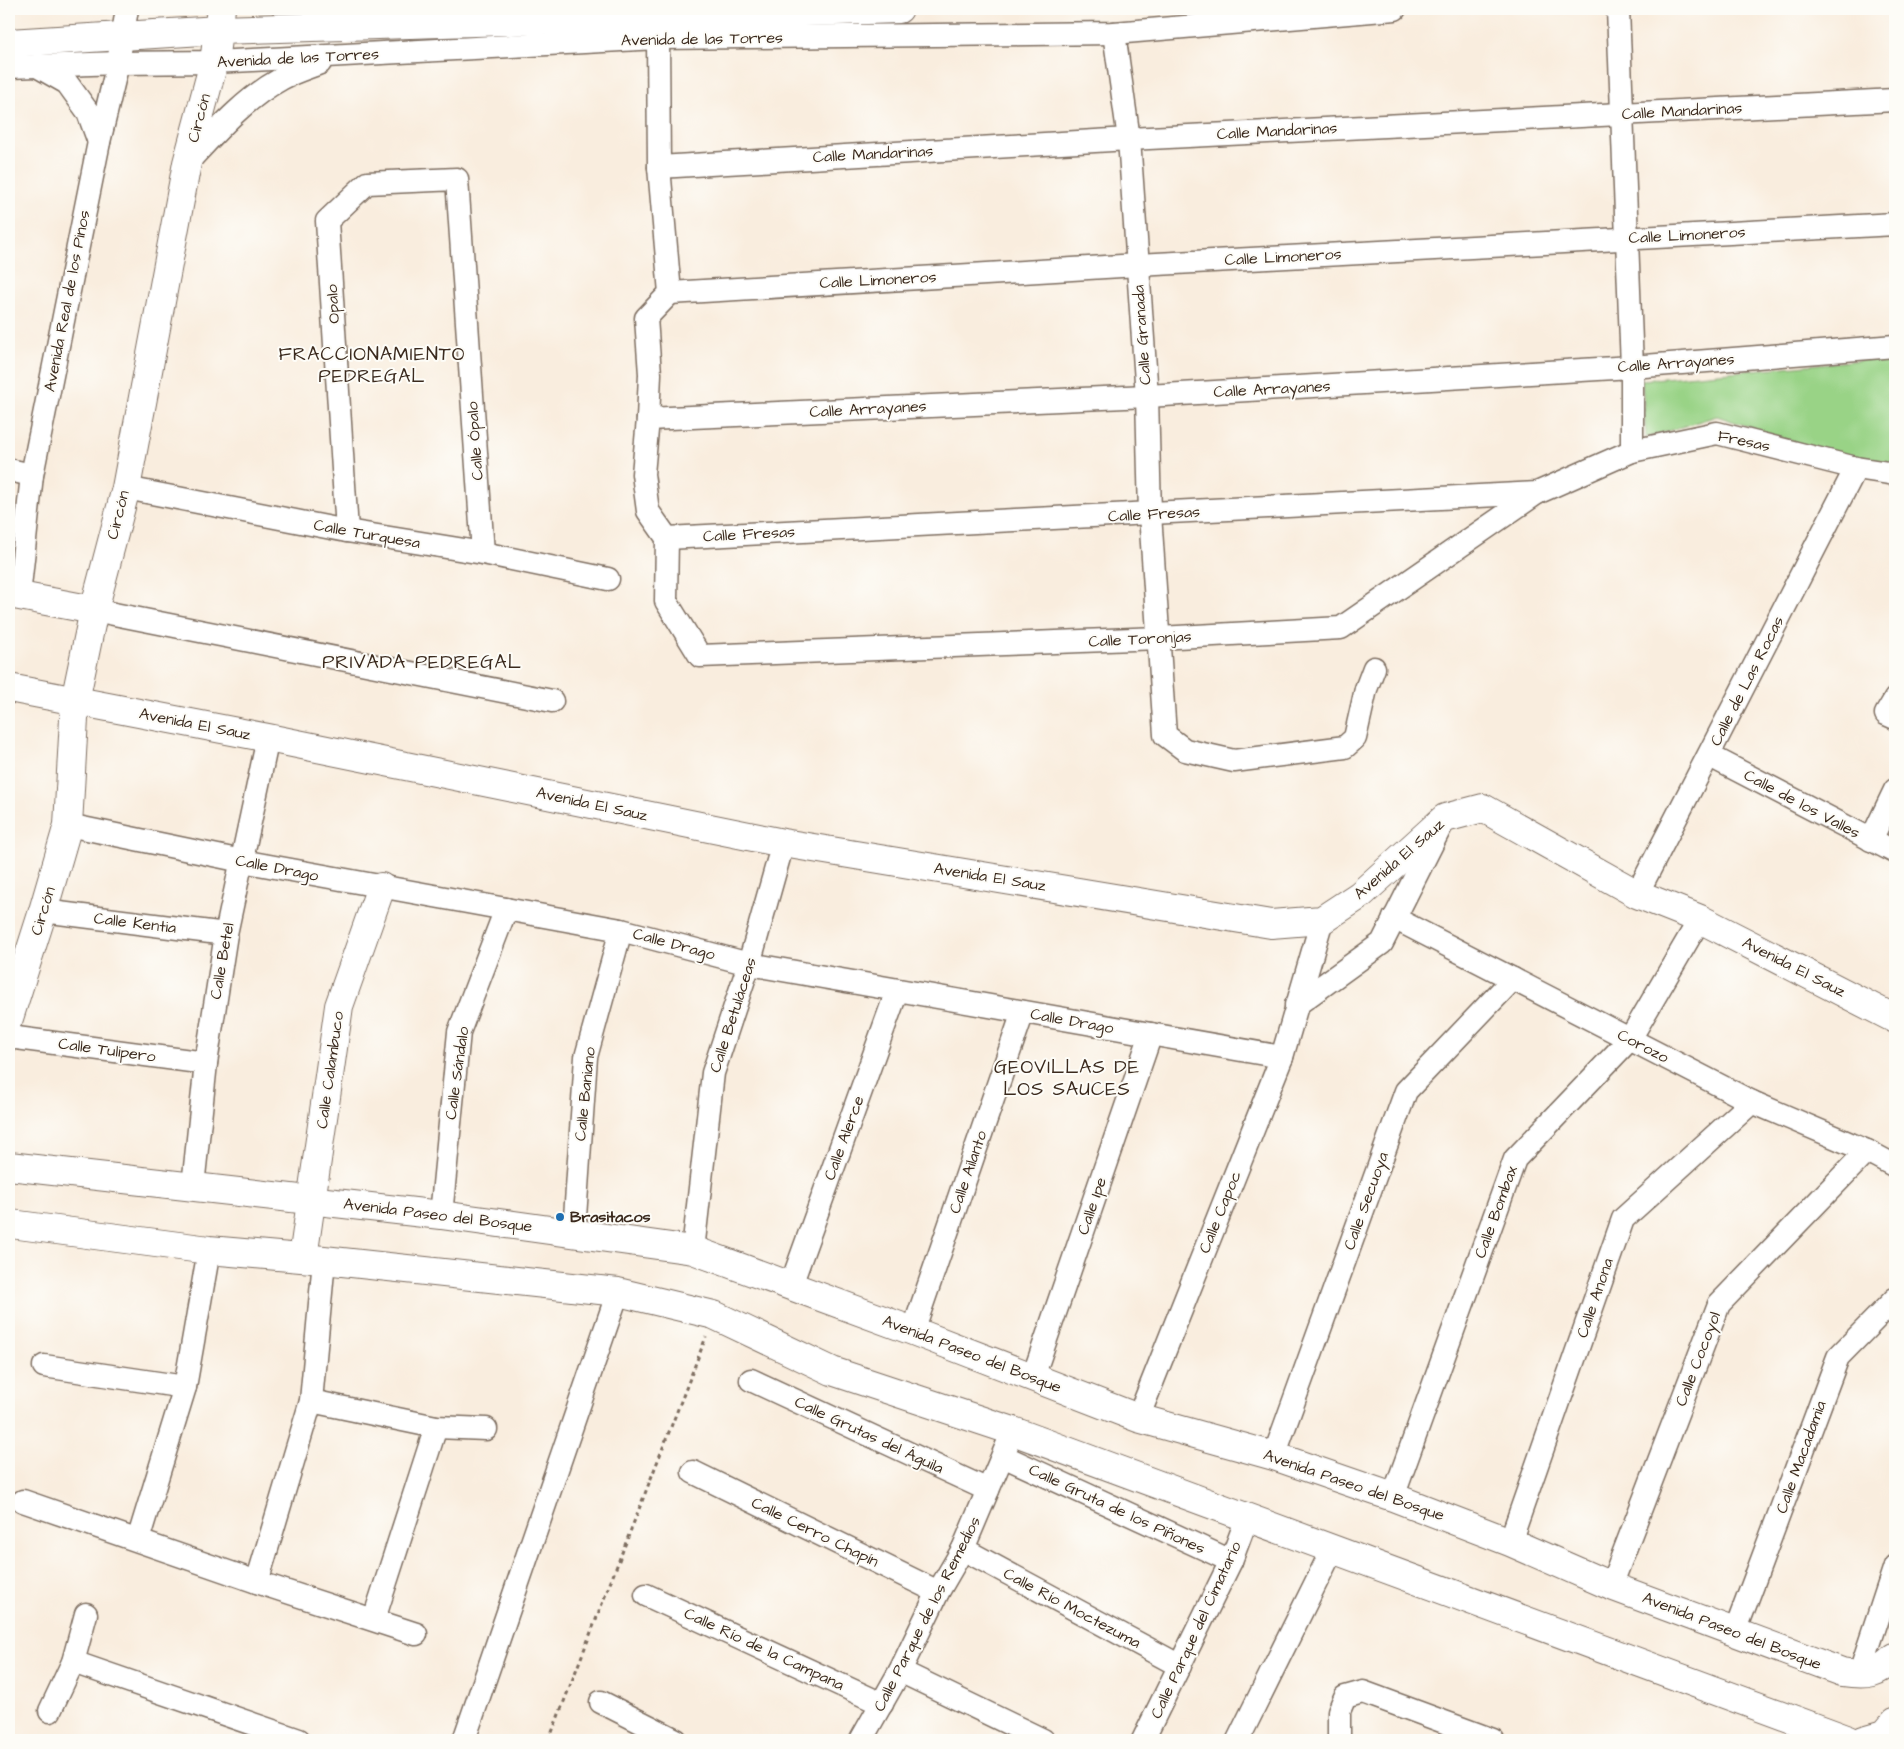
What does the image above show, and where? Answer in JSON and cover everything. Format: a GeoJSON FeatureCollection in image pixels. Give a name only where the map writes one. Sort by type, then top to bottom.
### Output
{"type":"FeatureCollection","features":[{"type":"Feature","properties":{"kind":"main road","name":"Avenida de las Torres"},"geometry":{"type":"LineString","coordinates":[[9,43],[122,36],[220,19],[899,9]]}},
{"type":"Feature","properties":{"kind":"main road","name":"Circón"},"geometry":{"type":"LineString","coordinates":[[9,1018],[43,912],[68,825],[75,701],[94,610],[126,488],[187,163],[214,62],[220,19]]}},
{"type":"Feature","properties":{"kind":"main road"},"geometry":{"type":"LineString","coordinates":[[14,595],[94,610]]}},
{"type":"Feature","properties":{"kind":"main road","name":"Avenida El Sauz"},"geometry":{"type":"LineString","coordinates":[[9,688],[268,738],[783,843],[1271,924],[1322,920],[1360,896],[1444,818],[1483,808],[1637,894],[1700,919],[1895,1019]]}},
{"type":"Feature","properties":{"kind":"main road","name":"Calle Calambuco"},"geometry":{"type":"LineString","coordinates":[[314,1259],[311,1200],[339,1006],[381,887]]}},
{"type":"Feature","properties":{"kind":"main road","name":"Avenida Paseo del Bosque"},"geometry":{"type":"LineString","coordinates":[[9,1166],[441,1215],[693,1250],[913,1331],[1138,1418],[1274,1456],[1393,1497],[1510,1542],[1611,1586],[1842,1672],[1859,1675],[1881,1670],[1895,1657]]}},
{"type":"Feature","properties":{"kind":"main road"},"geometry":{"type":"LineString","coordinates":[[11,1224],[209,1250],[314,1259],[618,1292],[714,1315],[832,1371],[1013,1431],[1848,1740]]}},
{"type":"Feature","properties":{"kind":"main road"},"geometry":{"type":"LineString","coordinates":[[1864,1740],[1884,1734],[1895,1722]]}},
{"type":"Feature","properties":{"kind":"street","name":"Avenida Real de los Pinos"},"geometry":{"type":"LineString","coordinates":[[14,595],[32,475],[99,142],[118,63],[127,9]]}},
{"type":"Feature","properties":{"kind":"street","name":"Avenida de las Torres"},"geometry":{"type":"LineString","coordinates":[[9,67],[214,62],[658,38],[1114,33],[1395,9]]}},
{"type":"Feature","properties":{"kind":"street"},"geometry":{"type":"LineString","coordinates":[[1618,9],[1632,367],[1632,451]]}},
{"type":"Feature","properties":{"kind":"street","name":"Calle Granada"},"geometry":{"type":"LineString","coordinates":[[1114,33],[1129,139],[1147,396],[1150,514],[1160,638],[1165,735],[1185,750],[1234,761],[1345,747],[1355,738],[1366,689],[1374,668]]}},
{"type":"Feature","properties":{"kind":"street"},"geometry":{"type":"LineString","coordinates":[[658,38],[660,167],[670,293],[646,318],[650,374],[643,474],[648,511],[667,538]]}},
{"type":"Feature","properties":{"kind":"street"},"geometry":{"type":"LineString","coordinates":[[187,163],[224,123],[251,99],[282,79],[339,56]]}},
{"type":"Feature","properties":{"kind":"street"},"geometry":{"type":"LineString","coordinates":[[37,66],[67,84],[88,112],[99,142]]}},
{"type":"Feature","properties":{"kind":"street","name":"Calle Mandarinas"},"geometry":{"type":"LineString","coordinates":[[660,167],[1129,139],[1895,100]]}},
{"type":"Feature","properties":{"kind":"street","name":"Opalo"},"geometry":{"type":"LineString","coordinates":[[348,531],[327,221],[367,183],[457,179]]}},
{"type":"Feature","properties":{"kind":"street","name":"Calle Ópalo"},"geometry":{"type":"LineString","coordinates":[[457,179],[483,553]]}},
{"type":"Feature","properties":{"kind":"street","name":"Calle Limoneros"},"geometry":{"type":"LineString","coordinates":[[670,293],[1138,265],[1895,224]]}},
{"type":"Feature","properties":{"kind":"street","name":"Calle Arrayanes"},"geometry":{"type":"LineString","coordinates":[[648,420],[1147,396],[1632,367],[1895,346]]}},
{"type":"Feature","properties":{"kind":"street","name":"Fresas"},"geometry":{"type":"LineString","coordinates":[[1632,451],[1717,433],[1856,468],[1895,474]]}},
{"type":"Feature","properties":{"kind":"street","name":"Calle Fresas"},"geometry":{"type":"LineString","coordinates":[[667,538],[1537,493],[1632,451]]}},
{"type":"Feature","properties":{"kind":"street","name":"Calle de Las Rocas"},"geometry":{"type":"LineString","coordinates":[[1637,894],[1710,756],[1856,468]]}},
{"type":"Feature","properties":{"kind":"street"},"geometry":{"type":"LineString","coordinates":[[9,470],[32,475]]}},
{"type":"Feature","properties":{"kind":"street","name":"Calle Turquesa"},"geometry":{"type":"LineString","coordinates":[[126,488],[348,531],[483,553],[608,579]]}},
{"type":"Feature","properties":{"kind":"street","name":"Calle Toronjas"},"geometry":{"type":"LineString","coordinates":[[667,538],[666,601],[700,656],[1160,638],[1341,628],[1537,493]]}},
{"type":"Feature","properties":{"kind":"street"},"geometry":{"type":"LineString","coordinates":[[94,610],[552,701]]}},
{"type":"Feature","properties":{"kind":"street"},"geometry":{"type":"LineString","coordinates":[[1895,699],[1886,714],[1895,718]]}},
{"type":"Feature","properties":{"kind":"street","name":"Calle Betel"},"geometry":{"type":"LineString","coordinates":[[193,1186],[206,1063],[226,934],[268,738]]}},
{"type":"Feature","properties":{"kind":"street","name":"Calle de los Valles"},"geometry":{"type":"LineString","coordinates":[[1710,756],[1895,852]]}},
{"type":"Feature","properties":{"kind":"street"},"geometry":{"type":"LineString","coordinates":[[1871,840],[1895,790]]}},
{"type":"Feature","properties":{"kind":"street"},"geometry":{"type":"LineString","coordinates":[[1296,1005],[1382,943],[1444,818]]}},
{"type":"Feature","properties":{"kind":"street","name":"Calle Drago"},"geometry":{"type":"LineString","coordinates":[[68,825],[242,861],[621,930],[750,964],[1282,1057]]}},
{"type":"Feature","properties":{"kind":"street","name":"Calle Betuláceas"},"geometry":{"type":"LineString","coordinates":[[693,1250],[713,1073],[750,964],[783,843]]}},
{"type":"Feature","properties":{"kind":"street","name":"Calle Sándalo"},"geometry":{"type":"LineString","coordinates":[[441,1215],[459,1032],[506,909]]}},
{"type":"Feature","properties":{"kind":"street","name":"Calle Kentia"},"geometry":{"type":"LineString","coordinates":[[43,912],[226,934]]}},
{"type":"Feature","properties":{"kind":"street","name":"Corozo"},"geometry":{"type":"LineString","coordinates":[[1394,918],[1752,1102],[1867,1150],[1895,1166]]}},
{"type":"Feature","properties":{"kind":"street","name":"Calle Bombax"},"geometry":{"type":"LineString","coordinates":[[1393,1497],[1515,1159],[1630,1039],[1700,919]]}},
{"type":"Feature","properties":{"kind":"street","name":"Calle Capoc"},"geometry":{"type":"LineString","coordinates":[[1138,1418],[1282,1057],[1322,920]]}},
{"type":"Feature","properties":{"kind":"street","name":"Calle Baniano"},"geometry":{"type":"LineString","coordinates":[[574,1232],[586,1057],[621,930]]}},
{"type":"Feature","properties":{"kind":"street","name":"Calle Secuoya"},"geometry":{"type":"LineString","coordinates":[[1274,1456],[1406,1091],[1513,979]]}},
{"type":"Feature","properties":{"kind":"street","name":"Calle Alerce"},"geometry":{"type":"LineString","coordinates":[[791,1285],[897,991]]}},
{"type":"Feature","properties":{"kind":"street","name":"Calle Ailanto"},"geometry":{"type":"LineString","coordinates":[[913,1331],[1023,1012]]}},
{"type":"Feature","properties":{"kind":"street","name":"Calle Ipe"},"geometry":{"type":"LineString","coordinates":[[1033,1377],[1151,1034]]}},
{"type":"Feature","properties":{"kind":"street","name":"Calle Tulipero"},"geometry":{"type":"LineString","coordinates":[[9,1036],[206,1063]]}},
{"type":"Feature","properties":{"kind":"street","name":"Calle Anona"},"geometry":{"type":"LineString","coordinates":[[1510,1542],[1622,1219],[1752,1102]]}},
{"type":"Feature","properties":{"kind":"street","name":"Calle Cocoyol"},"geometry":{"type":"LineString","coordinates":[[1611,1586],[1719,1304],[1867,1150]]}},
{"type":"Feature","properties":{"kind":"street"},"geometry":{"type":"LineString","coordinates":[[138,1540],[185,1387],[209,1250]]}},
{"type":"Feature","properties":{"kind":"street"},"geometry":{"type":"LineString","coordinates":[[256,1582],[311,1401],[314,1259]]}},
{"type":"Feature","properties":{"kind":"street"},"geometry":{"type":"LineString","coordinates":[[464,1740],[618,1292]]}},
{"type":"Feature","properties":{"kind":"street","name":"Calle Macadamia"},"geometry":{"type":"LineString","coordinates":[[1735,1632],[1838,1357],[1895,1299]]}},
{"type":"Feature","properties":{"kind":"street"},"geometry":{"type":"LineString","coordinates":[[44,1366],[185,1387]]}},
{"type":"Feature","properties":{"kind":"street","name":"Calle Grutas del Águila"},"geometry":{"type":"LineString","coordinates":[[751,1380],[988,1490]]}},
{"type":"Feature","properties":{"kind":"street"},"geometry":{"type":"LineString","coordinates":[[311,1401],[436,1427],[486,1429]]}},
{"type":"Feature","properties":{"kind":"street"},"geometry":{"type":"LineString","coordinates":[[374,1619],[436,1427]]}},
{"type":"Feature","properties":{"kind":"street","name":"Calle Parque de los Remedios"},"geometry":{"type":"LineString","coordinates":[[861,1740],[900,1671],[938,1592],[963,1549],[1013,1431]]}},
{"type":"Feature","properties":{"kind":"street","name":"Calle Gruta de los Piñones"},"geometry":{"type":"LineString","coordinates":[[1003,1456],[1231,1562]]}},
{"type":"Feature","properties":{"kind":"street","name":"Calle Cerro Chapín"},"geometry":{"type":"LineString","coordinates":[[693,1472],[938,1592]]}},
{"type":"Feature","properties":{"kind":"street"},"geometry":{"type":"LineString","coordinates":[[24,1501],[256,1582],[416,1634]]}},
{"type":"Feature","properties":{"kind":"street","name":"Calle Parque del Cimatario"},"geometry":{"type":"LineString","coordinates":[[1143,1740],[1231,1562],[1247,1518]]}},
{"type":"Feature","properties":{"kind":"street","name":"Calle Río Moctezuma"},"geometry":{"type":"LineString","coordinates":[[963,1549],[1180,1666]]}},
{"type":"Feature","properties":{"kind":"street"},"geometry":{"type":"LineString","coordinates":[[1238,1740],[1332,1550]]}},
{"type":"Feature","properties":{"kind":"street"},"geometry":{"type":"LineString","coordinates":[[1859,1675],[1895,1566]]}},
{"type":"Feature","properties":{"kind":"street","name":"Calle Río de la Campana"},"geometry":{"type":"LineString","coordinates":[[646,1595],[882,1704]]}},
{"type":"Feature","properties":{"kind":"street"},"geometry":{"type":"LineString","coordinates":[[50,1711],[73,1662],[86,1614]]}},
{"type":"Feature","properties":{"kind":"street"},"geometry":{"type":"LineString","coordinates":[[73,1662],[299,1740]]}},
{"type":"Feature","properties":{"kind":"street"},"geometry":{"type":"LineString","coordinates":[[900,1671],[1043,1740]]}},
{"type":"Feature","properties":{"kind":"street"},"geometry":{"type":"LineString","coordinates":[[1339,1740],[1338,1711],[1345,1697],[1363,1692],[1493,1740]]}},
{"type":"Feature","properties":{"kind":"street"},"geometry":{"type":"LineString","coordinates":[[601,1702],[676,1740]]}},
{"type":"Feature","properties":{"kind":"path"},"geometry":{"type":"LineString","coordinates":[[548,1740],[714,1315]]}},
{"type":"Feature","properties":{"kind":"green space"},"geometry":{"type":"Polygon","coordinates":[[[1895,357],[1895,470],[1859,464],[1717,416],[1646,438],[1642,380],[1895,357]]]}},
{"type":"Feature","properties":{"kind":"place","name":"Brasitacos"},"geometry":{"type":"Point","coordinates":[560,1217]}},
{"type":"Feature","properties":{"kind":"district","name":"FRACCIONAMIENTO PEDREGAL"},"geometry":{"type":"Point","coordinates":[372,365]}},
{"type":"Feature","properties":{"kind":"district","name":"PRIVADA PEDREGAL"},"geometry":{"type":"Point","coordinates":[422,662]}},
{"type":"Feature","properties":{"kind":"district","name":"GEOVILLAS DE LOS SAUCES"},"geometry":{"type":"Point","coordinates":[1067,1078]}}]}
